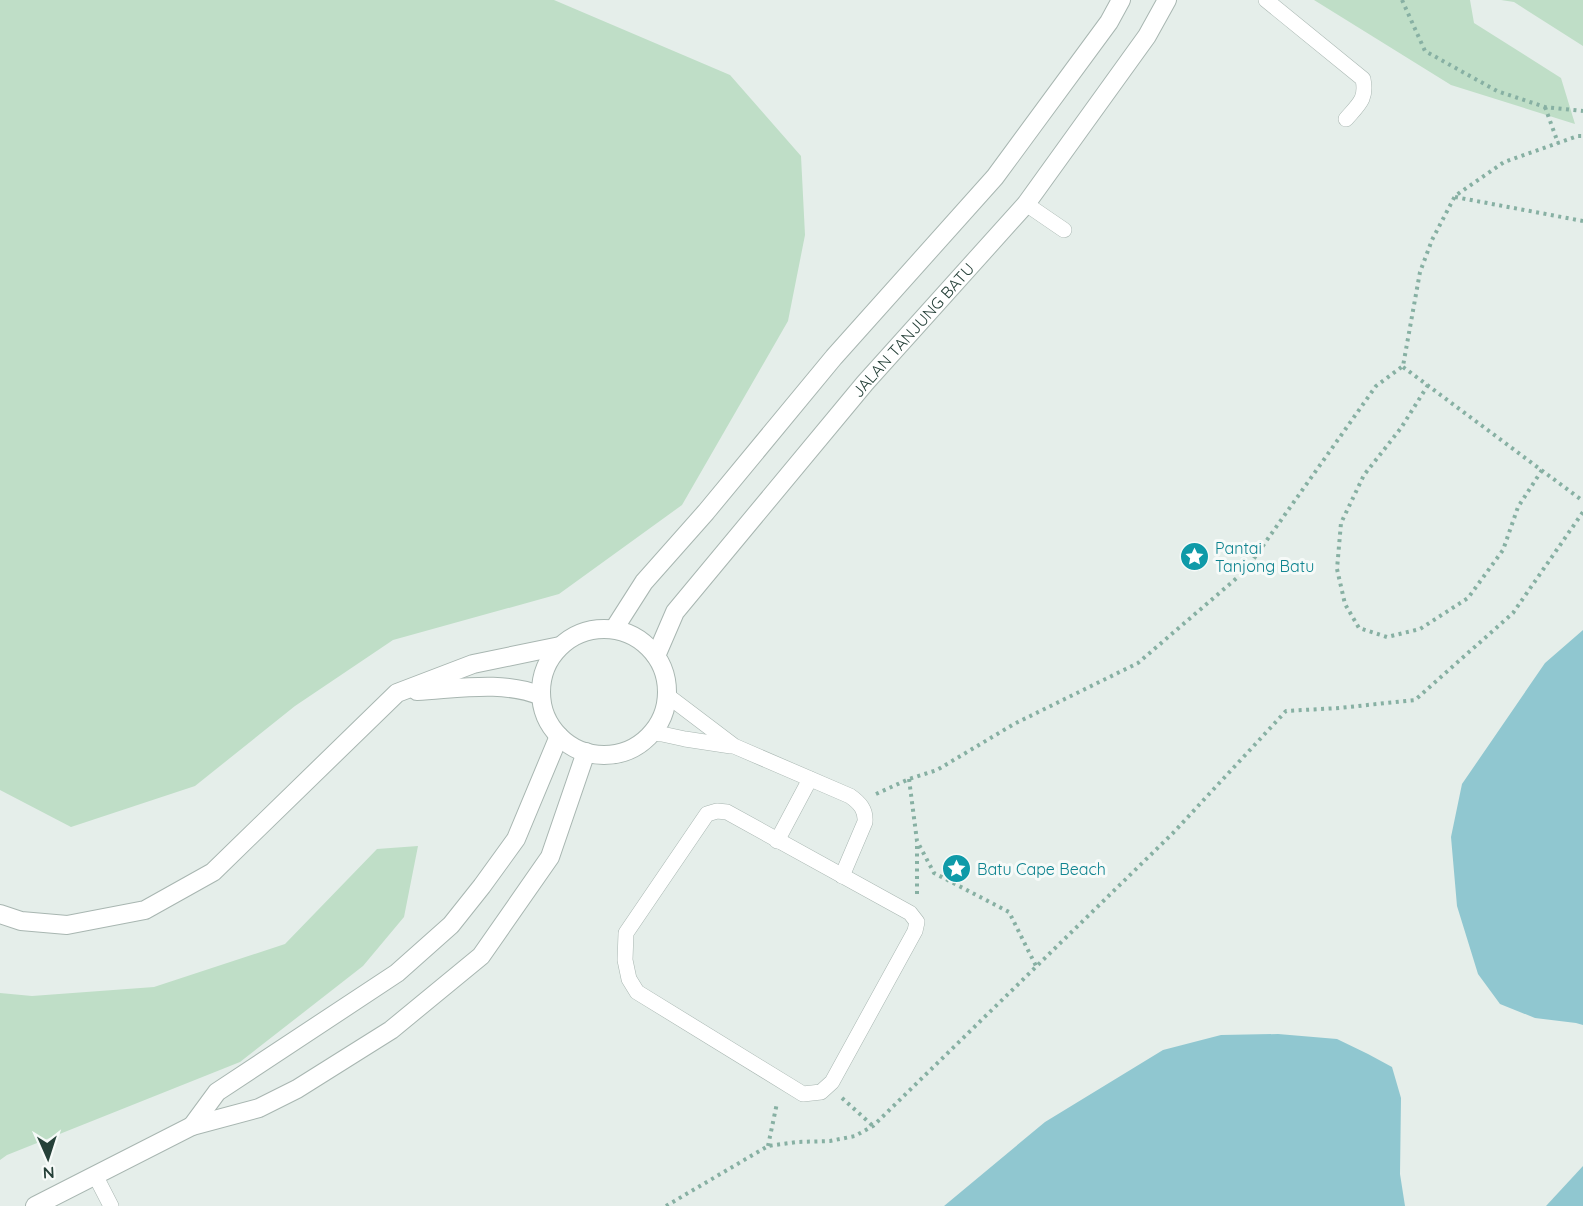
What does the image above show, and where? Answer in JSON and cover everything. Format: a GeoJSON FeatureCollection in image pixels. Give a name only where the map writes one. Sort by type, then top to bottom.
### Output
{"type":"FeatureCollection","features":[{"type":"Feature","properties":{"kind":"street"},"geometry":{"type":"LineString","coordinates":[[614,629],[644,582],[706,512],[834,357],[995,177],[1109,22],[1121,0]]}},
{"type":"Feature","properties":{"kind":"street","name":"JALAN TANJUNG BATU"},"geometry":{"type":"LineString","coordinates":[[656,656],[675,612],[866,383],[1026,204],[1148,36],[1167,0]]}},
{"type":"Feature","properties":{"kind":"street"},"geometry":{"type":"LineString","coordinates":[[594,629],[614,629],[630,634],[645,643],[656,656],[666,675],[668,696],[663,716],[652,733],[638,745],[621,753],[603,755],[571,746],[558,736],[543,711],[541,696],[545,669],[560,646],[576,635],[594,629]]}},
{"type":"Feature","properties":{"kind":"street"},"geometry":{"type":"LineString","coordinates":[[0,914],[21,921],[67,925],[145,910],[213,872],[397,693],[473,664],[560,646]]}},
{"type":"Feature","properties":{"kind":"street"},"geometry":{"type":"LineString","coordinates":[[397,693],[503,686],[528,690],[541,696]]}},
{"type":"Feature","properties":{"kind":"street"},"geometry":{"type":"LineString","coordinates":[[192,1126],[217,1092],[397,973],[451,925],[516,839],[558,736]]}},
{"type":"Feature","properties":{"kind":"street"},"geometry":{"type":"LineString","coordinates":[[35,1206],[192,1126],[259,1108],[297,1089],[391,1030],[480,956],[550,857],[586,752]]}},
{"type":"Feature","properties":{"kind":"lane"},"geometry":{"type":"LineString","coordinates":[[1266,0],[1363,79],[1365,89],[1362,101],[1346,118]]}},
{"type":"Feature","properties":{"kind":"lane"},"geometry":{"type":"LineString","coordinates":[[1026,204],[1064,230]]}},
{"type":"Feature","properties":{"kind":"lane"},"geometry":{"type":"LineString","coordinates":[[668,696],[734,746],[850,796],[858,802],[866,814],[865,822],[842,876]]}},
{"type":"Feature","properties":{"kind":"lane"},"geometry":{"type":"LineString","coordinates":[[652,733],[734,746]]}},
{"type":"Feature","properties":{"kind":"lane"},"geometry":{"type":"LineString","coordinates":[[777,841],[810,779]]}},
{"type":"Feature","properties":{"kind":"lane"},"geometry":{"type":"LineString","coordinates":[[717,811],[728,812],[777,841],[910,913],[917,922],[915,931],[832,1082],[821,1092],[803,1094],[637,992],[629,979],[625,960],[626,933],[707,814],[717,811]]}},
{"type":"Feature","properties":{"kind":"lane"},"geometry":{"type":"LineString","coordinates":[[95,1175],[111,1206]]}},
{"type":"Feature","properties":{"kind":"path"},"geometry":{"type":"LineString","coordinates":[[1402,0],[1425,51],[1497,91],[1545,107],[1583,111]]}},
{"type":"Feature","properties":{"kind":"path"},"geometry":{"type":"LineString","coordinates":[[1545,107],[1558,143]]}},
{"type":"Feature","properties":{"kind":"path"},"geometry":{"type":"LineString","coordinates":[[858,802],[909,779],[937,770],[1014,724],[1138,663],[1245,571],[1376,386],[1403,366],[1420,272],[1432,240],[1455,196],[1504,162],[1583,136]]}},
{"type":"Feature","properties":{"kind":"path"},"geometry":{"type":"LineString","coordinates":[[1455,196],[1583,221]]}},
{"type":"Feature","properties":{"kind":"path"},"geometry":{"type":"LineString","coordinates":[[1403,366],[1583,501]]}},
{"type":"Feature","properties":{"kind":"path"},"geometry":{"type":"LineString","coordinates":[[1428,385],[1401,428],[1364,475],[1341,523],[1337,569],[1345,604],[1359,628],[1387,637],[1420,629],[1468,598],[1503,550],[1518,507],[1542,470]]}},
{"type":"Feature","properties":{"kind":"path"},"geometry":{"type":"LineString","coordinates":[[666,1206],[768,1146],[830,1141],[855,1136],[873,1125],[1173,833],[1286,711],[1414,700],[1513,614],[1583,512]]}},
{"type":"Feature","properties":{"kind":"path"},"geometry":{"type":"LineString","coordinates":[[909,779],[917,841],[917,922]]}},
{"type":"Feature","properties":{"kind":"path"},"geometry":{"type":"LineString","coordinates":[[917,841],[934,873],[1009,912],[1036,966]]}},
{"type":"Feature","properties":{"kind":"path"},"geometry":{"type":"LineString","coordinates":[[768,1146],[781,1080]]}},
{"type":"Feature","properties":{"kind":"path"},"geometry":{"type":"LineString","coordinates":[[828,1086],[873,1125]]}},
{"type":"Feature","properties":{"kind":"green space"},"geometry":{"type":"Polygon","coordinates":[[[0,0],[554,0],[730,75],[801,156],[805,235],[788,321],[682,505],[559,594],[393,640],[295,706],[195,786],[71,827],[0,790],[0,0]]]}},
{"type":"Feature","properties":{"kind":"green space"},"geometry":{"type":"Polygon","coordinates":[[[1314,0],[1470,0],[1474,23],[1561,78],[1575,124],[1451,85],[1314,0]]]}},
{"type":"Feature","properties":{"kind":"green space"},"geometry":{"type":"Polygon","coordinates":[[[1501,0],[1583,0],[1583,46],[1514,2],[1501,0]]]}},
{"type":"Feature","properties":{"kind":"green space"},"geometry":{"type":"Polygon","coordinates":[[[418,846],[404,917],[363,966],[240,1062],[7,1155],[0,1160],[0,993],[32,996],[154,987],[285,944],[377,849],[418,846]]]}},
{"type":"Feature","properties":{"kind":"water"},"geometry":{"type":"Polygon","coordinates":[[[1583,630],[1583,1025],[1535,1018],[1500,1004],[1478,974],[1457,906],[1451,837],[1462,784],[1545,663],[1583,630]]]}},
{"type":"Feature","properties":{"kind":"water"},"geometry":{"type":"Polygon","coordinates":[[[1278,1034],[1337,1039],[1392,1067],[1401,1098],[1400,1174],[1405,1206],[944,1206],[1045,1122],[1163,1050],[1221,1035],[1278,1034]]]}},
{"type":"Feature","properties":{"kind":"water"},"geometry":{"type":"Polygon","coordinates":[[[1583,1166],[1583,1206],[1546,1206],[1583,1166]]]}},
{"type":"Feature","properties":{"kind":"place","name":"Pantai Tanjong Batu"},"geometry":{"type":"Point","coordinates":[1194,557]}},
{"type":"Feature","properties":{"kind":"place","name":"Batu Cape Beach"},"geometry":{"type":"Point","coordinates":[956,869]}}]}
